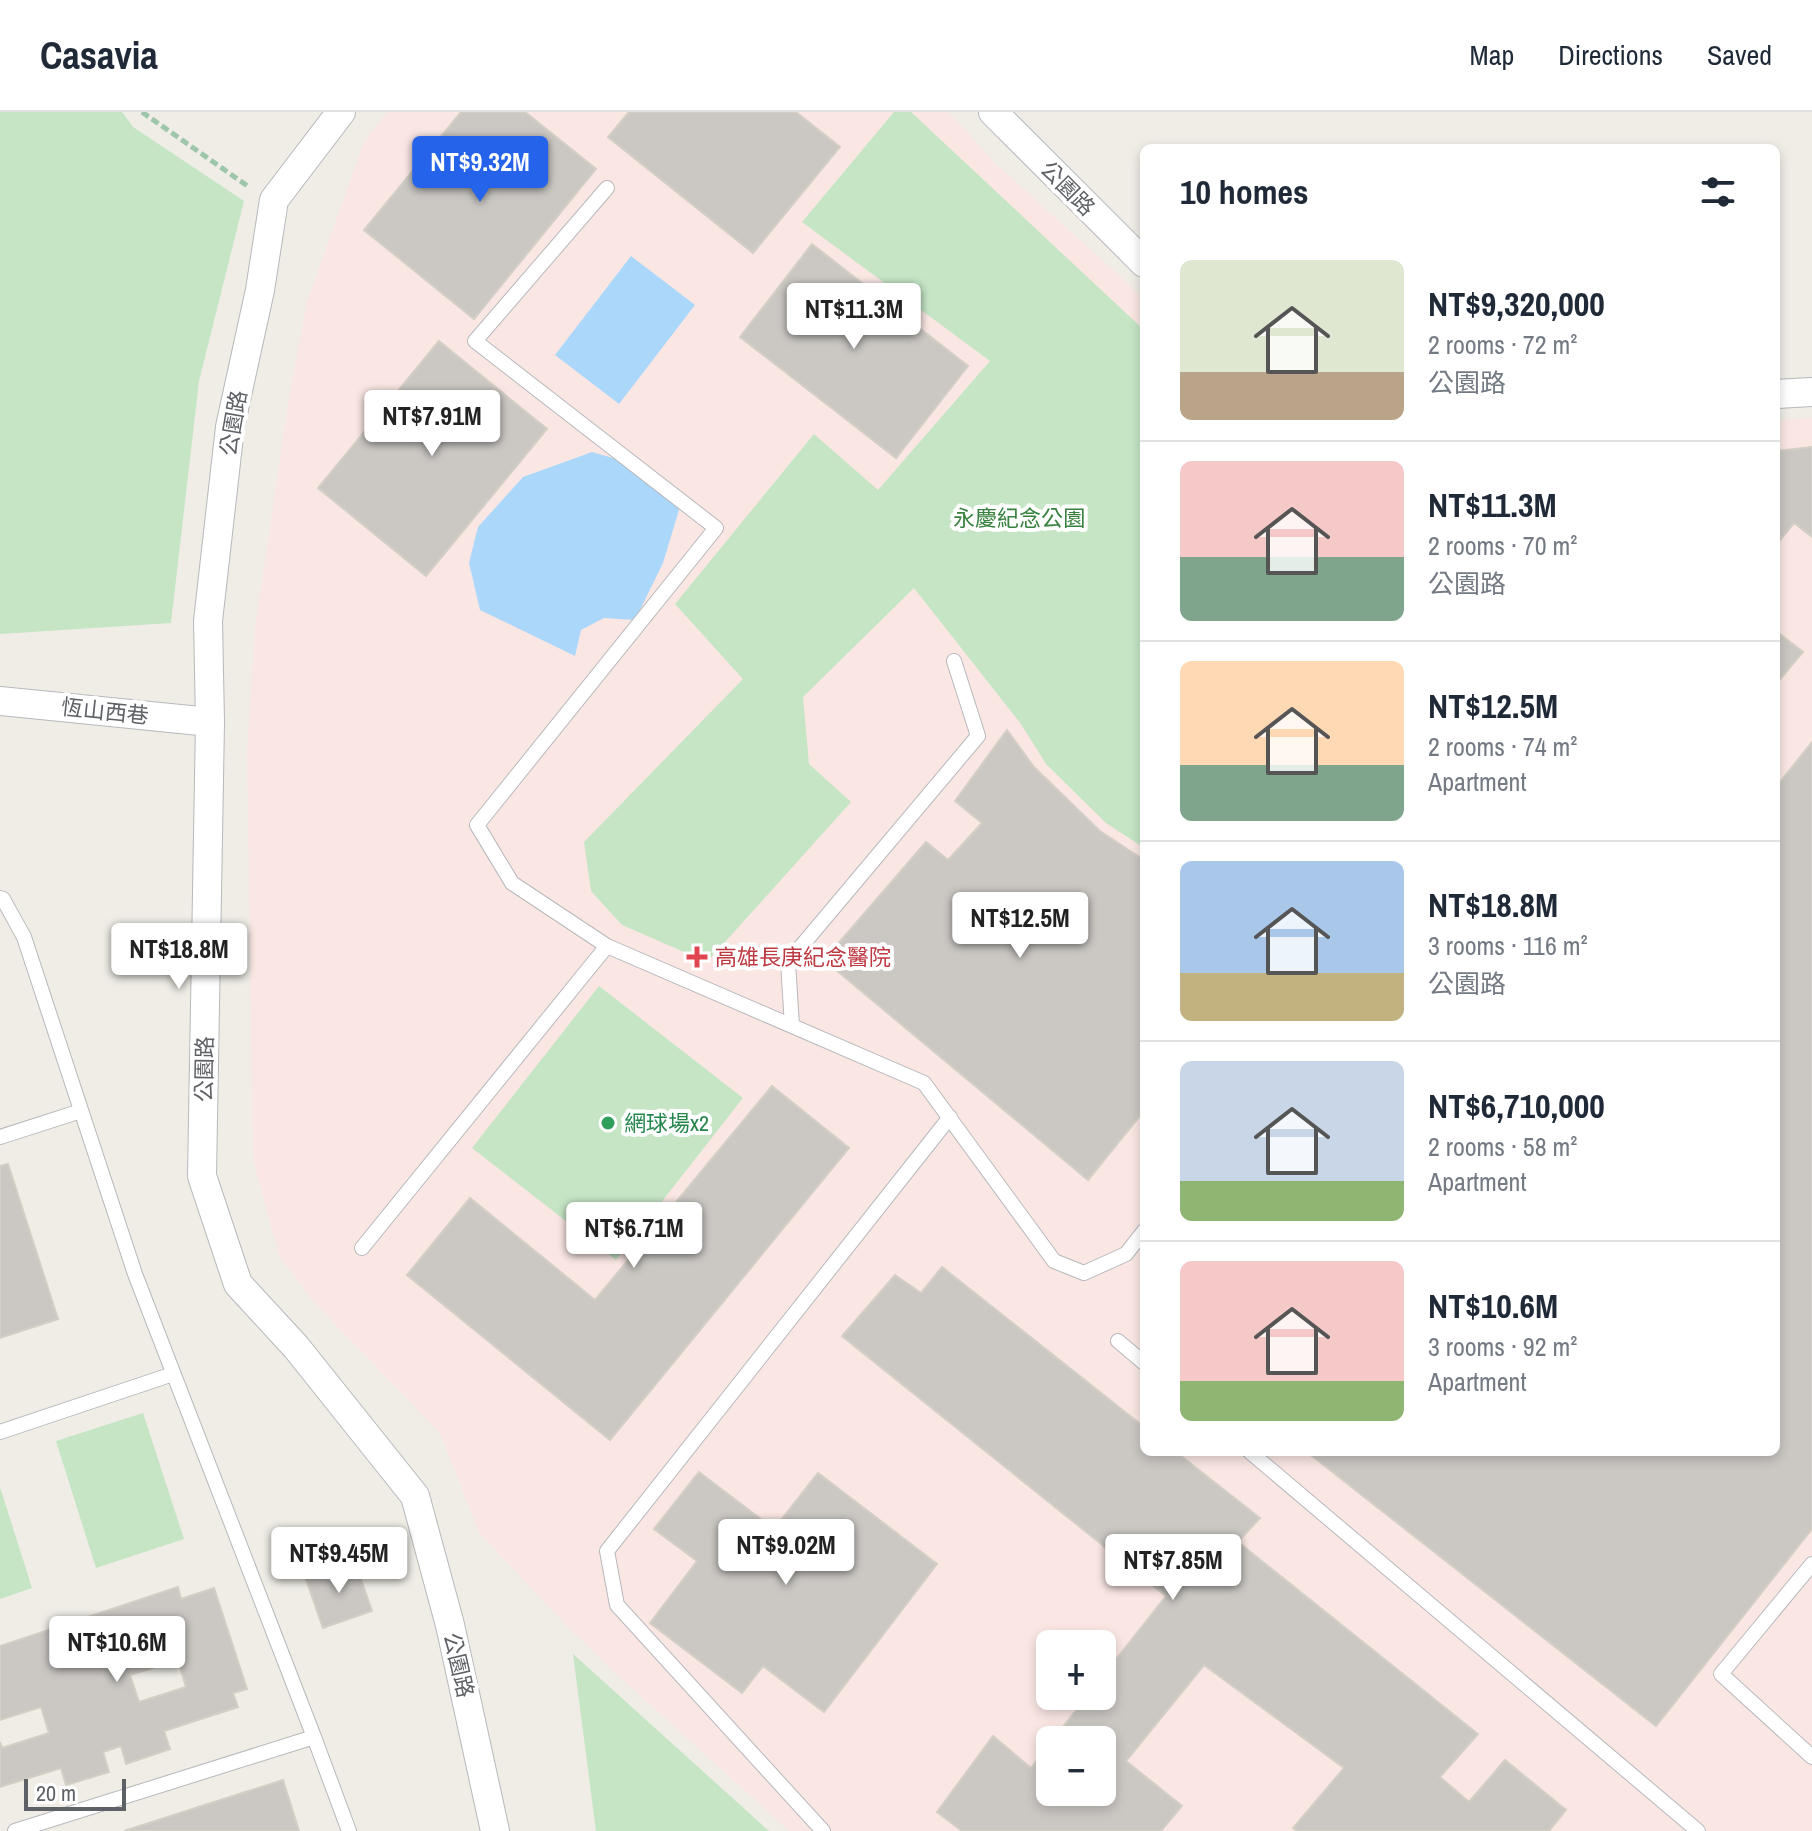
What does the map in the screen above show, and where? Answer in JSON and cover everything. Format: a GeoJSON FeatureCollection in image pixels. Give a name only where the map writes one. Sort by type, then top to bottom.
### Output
{"type":"FeatureCollection","features":[{"type":"Feature","properties":{"kind":"street","name":"公園路"},"geometry":{"type":"LineString","coordinates":[[341,112],[274,200],[260,290],[230,427],[208,621],[210,722],[202,1176],[238,1284],[296,1347],[415,1496],[450,1625],[495,1831]]}},
{"type":"Feature","properties":{"kind":"street","name":"公園路"},"geometry":{"type":"LineString","coordinates":[[993,112],[1140,259]]}},
{"type":"Feature","properties":{"kind":"street"},"geometry":{"type":"LineString","coordinates":[[1780,394],[1812,392]]}},
{"type":"Feature","properties":{"kind":"street","name":"恆山西巷"},"geometry":{"type":"LineString","coordinates":[[0,701],[210,722]]}},
{"type":"Feature","properties":{"kind":"lane"},"geometry":{"type":"LineString","coordinates":[[607,188],[475,341],[716,528],[477,825],[512,883],[607,946],[924,1083],[1054,1261],[1084,1273],[1126,1254],[1140,1236]]}},
{"type":"Feature","properties":{"kind":"lane"},"geometry":{"type":"LineString","coordinates":[[792,1026],[788,962],[978,736],[954,661]]}},
{"type":"Feature","properties":{"kind":"lane"},"geometry":{"type":"LineString","coordinates":[[0,898],[24,937],[135,1274],[349,1831]]}},
{"type":"Feature","properties":{"kind":"lane"},"geometry":{"type":"LineString","coordinates":[[362,1248],[607,946]]}},
{"type":"Feature","properties":{"kind":"lane"},"geometry":{"type":"LineString","coordinates":[[0,1137],[81,1111]]}},
{"type":"Feature","properties":{"kind":"lane"},"geometry":{"type":"LineString","coordinates":[[823,1831],[617,1605],[607,1551],[950,1117]]}},
{"type":"Feature","properties":{"kind":"lane"},"geometry":{"type":"LineString","coordinates":[[1118,1341],[1140,1360]]}},
{"type":"Feature","properties":{"kind":"lane"},"geometry":{"type":"LineString","coordinates":[[0,1432],[173,1374]]}},
{"type":"Feature","properties":{"kind":"lane"},"geometry":{"type":"LineString","coordinates":[[1255,1456],[1698,1831]]}},
{"type":"Feature","properties":{"kind":"lane"},"geometry":{"type":"LineString","coordinates":[[1812,1564],[1721,1674],[1812,1757]]}},
{"type":"Feature","properties":{"kind":"lane"},"geometry":{"type":"LineString","coordinates":[[15,1831],[314,1737]]}},
{"type":"Feature","properties":{"kind":"path"},"geometry":{"type":"LineString","coordinates":[[142,112],[251,189],[274,200]]}},
{"type":"Feature","properties":{"kind":"shaded area","name":"高雄長庚紀念醫院"},"geometry":{"type":"Polygon","coordinates":[[[388,112],[949,112],[994,162],[1140,294],[1140,1456],[1780,1456],[1780,420],[1812,418],[1812,1831],[789,1831],[613,1671],[479,1533],[440,1433],[317,1306],[279,1256],[253,1160],[247,753],[255,628],[289,397],[307,302],[364,141],[388,112]]]}},
{"type":"Feature","properties":{"kind":"green space"},"geometry":{"type":"Polygon","coordinates":[[[0,112],[122,112],[133,127],[244,201],[199,381],[171,623],[0,634],[0,112]]]}},
{"type":"Feature","properties":{"kind":"green space","name":"永慶紀念公園"},"geometry":{"type":"Polygon","coordinates":[[[894,112],[911,112],[1140,326],[1140,845],[1106,823],[1046,764],[1021,724],[914,588],[803,697],[809,764],[851,802],[707,962],[622,925],[591,891],[584,842],[743,679],[675,604],[814,434],[878,490],[990,361],[802,222],[894,112]]]}},
{"type":"Feature","properties":{"kind":"green space","name":"網球場x2"},"geometry":{"type":"Polygon","coordinates":[[[599,986],[743,1098],[616,1260],[472,1148],[599,986]]]}},
{"type":"Feature","properties":{"kind":"green space"},"geometry":{"type":"Polygon","coordinates":[[[143,1413],[184,1539],[96,1568],[56,1441],[143,1413]]]}},
{"type":"Feature","properties":{"kind":"green space"},"geometry":{"type":"Polygon","coordinates":[[[0,1487],[32,1588],[0,1599],[0,1487]]]}},
{"type":"Feature","properties":{"kind":"green space"},"geometry":{"type":"Polygon","coordinates":[[[573,1654],[769,1831],[596,1831],[573,1654]]]}},
{"type":"Feature","properties":{"kind":"water"},"geometry":{"type":"Polygon","coordinates":[[[631,256],[695,305],[619,404],[555,355],[631,256]]]}},
{"type":"Feature","properties":{"kind":"water"},"geometry":{"type":"Polygon","coordinates":[[[592,452],[620,460],[657,481],[679,510],[663,563],[635,620],[604,618],[581,630],[575,656],[480,610],[469,563],[478,527],[523,477],[592,452]]]}},
{"type":"Feature","properties":{"kind":"building"},"geometry":{"type":"Polygon","coordinates":[[[461,112],[525,112],[596,169],[474,319],[364,230],[461,112]]]}},
{"type":"Feature","properties":{"kind":"building"},"geometry":{"type":"Polygon","coordinates":[[[629,112],[796,112],[840,147],[753,253],[608,137],[629,112]]]}},
{"type":"Feature","properties":{"kind":"building"},"geometry":{"type":"Polygon","coordinates":[[[812,244],[968,366],[896,458],[740,337],[812,244]]]}},
{"type":"Feature","properties":{"kind":"building"},"geometry":{"type":"Polygon","coordinates":[[[439,341],[547,429],[426,576],[318,488],[439,341]]]}},
{"type":"Feature","properties":{"kind":"building"},"geometry":{"type":"Polygon","coordinates":[[[1812,447],[1812,537],[1794,523],[1780,540],[1780,451],[1812,447]]]}},
{"type":"Feature","properties":{"kind":"building"},"geometry":{"type":"Polygon","coordinates":[[[1780,634],[1803,652],[1780,679],[1780,634]]]}},
{"type":"Feature","properties":{"kind":"building"},"geometry":{"type":"Polygon","coordinates":[[[1007,730],[1034,767],[1100,831],[1140,857],[1140,1116],[1088,1180],[824,960],[926,842],[948,860],[982,823],[955,801],[1007,730]]]}},
{"type":"Feature","properties":{"kind":"building"},"geometry":{"type":"Polygon","coordinates":[[[1812,742],[1812,1529],[1656,1726],[1312,1456],[1780,1456],[1780,782],[1812,742]]]}},
{"type":"Feature","properties":{"kind":"building"},"geometry":{"type":"Polygon","coordinates":[[[772,1086],[849,1148],[610,1440],[407,1275],[470,1198],[595,1300],[772,1086]]]}},
{"type":"Feature","properties":{"kind":"building"},"geometry":{"type":"Polygon","coordinates":[[[8,1164],[58,1319],[0,1338],[0,1166],[8,1164]]]}},
{"type":"Feature","properties":{"kind":"building"},"geometry":{"type":"Polygon","coordinates":[[[942,1267],[1140,1424],[1140,1456],[1181,1456],[1260,1518],[1238,1542],[1478,1734],[1440,1777],[1469,1802],[1505,1760],[1566,1810],[1549,1831],[1297,1831],[1293,1828],[1344,1768],[1204,1665],[1126,1761],[1182,1806],[1161,1831],[962,1831],[937,1812],[993,1736],[1031,1768],[1036,1762],[1036,1806],[1116,1806],[1116,1726],[1064,1726],[1076,1710],[1116,1710],[1116,1659],[1166,1596],[842,1336],[895,1275],[921,1293],[942,1267]]]}},
{"type":"Feature","properties":{"kind":"building"},"geometry":{"type":"Polygon","coordinates":[[[699,1472],[774,1529],[818,1473],[937,1564],[824,1712],[763,1666],[742,1693],[650,1623],[697,1561],[654,1529],[699,1472]]]}},
{"type":"Feature","properties":{"kind":"building"},"geometry":{"type":"Polygon","coordinates":[[[355,1562],[372,1611],[323,1628],[306,1579],[355,1562]]]}},
{"type":"Feature","properties":{"kind":"building"},"geometry":{"type":"Polygon","coordinates":[[[178,1587],[181,1599],[214,1588],[247,1689],[233,1693],[238,1707],[164,1731],[170,1749],[126,1764],[121,1746],[103,1752],[109,1772],[66,1785],[61,1768],[0,1787],[0,1742],[2,1748],[49,1733],[41,1707],[0,1720],[0,1646],[178,1587]],[[178,1660],[130,1675],[139,1702],[186,1687],[178,1660]]]}},
{"type":"Feature","properties":{"kind":"building"},"geometry":{"type":"Polygon","coordinates":[[[283,1780],[299,1831],[124,1831],[283,1780]]]}},
{"type":"Feature","properties":{"kind":"place","name":"高雄長庚紀念醫院"},"geometry":{"type":"Point","coordinates":[697,957]}},
{"type":"Feature","properties":{"kind":"place","name":"網球場x2"},"geometry":{"type":"Point","coordinates":[608,1123]}}]}
